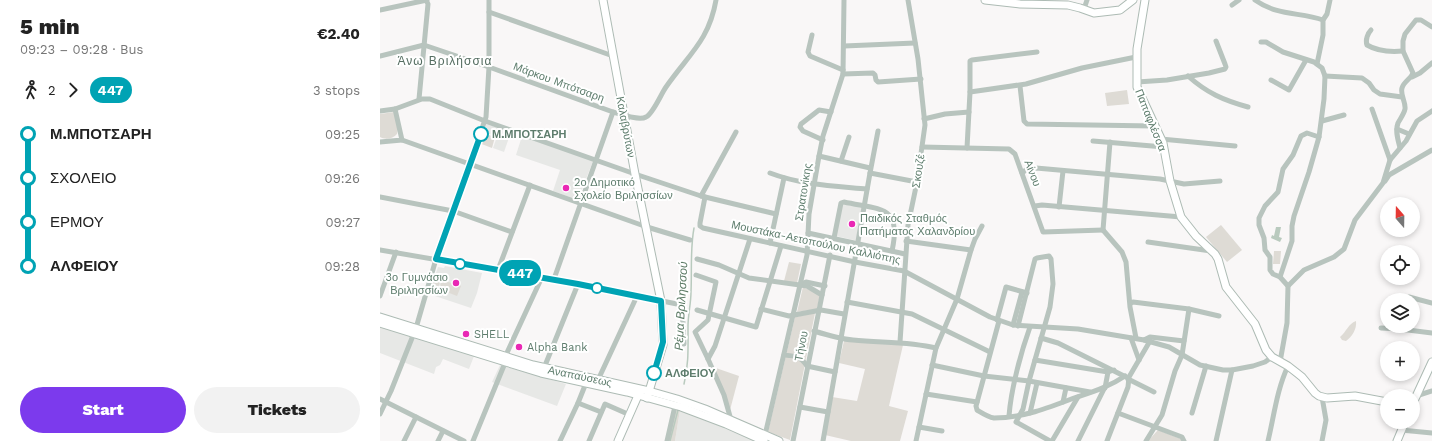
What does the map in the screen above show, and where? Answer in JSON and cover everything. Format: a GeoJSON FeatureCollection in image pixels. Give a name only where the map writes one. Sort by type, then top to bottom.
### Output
{"type":"FeatureCollection","features":[{"type":"Feature","properties":{"kind":"street"},"geometry":{"type":"LineString","coordinates":[[380,10],[427,0],[428,4],[419,99]]}},
{"type":"Feature","properties":{"kind":"street"},"geometry":{"type":"LineString","coordinates":[[380,414],[415,331],[436,259],[485,121],[487,111],[489,67],[489,0]]}},
{"type":"Feature","properties":{"kind":"street","name":"Καλαβρύτων"},"geometry":{"type":"LineString","coordinates":[[603,0],[635,174],[661,301],[663,345],[654,374],[630,416],[618,441]]}},
{"type":"Feature","properties":{"kind":"street","name":"Μάρκου Μπότσαρη"},"geometry":{"type":"LineString","coordinates":[[424,45],[624,116],[641,118],[648,116],[666,86],[687,61],[702,39],[711,21],[716,0]]}},
{"type":"Feature","properties":{"kind":"street","name":"Στρατονίκης"},"geometry":{"type":"LineString","coordinates":[[765,438],[808,251],[809,214],[822,140],[843,72],[844,0]]}},
{"type":"Feature","properties":{"kind":"street","name":"Σκουζέ"},"geometry":{"type":"LineString","coordinates":[[900,342],[906,241],[909,218],[917,182],[924,129],[921,79],[908,0]]}},
{"type":"Feature","properties":{"kind":"street"},"geometry":{"type":"LineString","coordinates":[[985,0],[1020,4],[1064,5],[1084,9],[1094,13],[1117,10],[1133,0]]}},
{"type":"Feature","properties":{"kind":"street"},"geometry":{"type":"LineString","coordinates":[[1084,9],[1087,0]]}},
{"type":"Feature","properties":{"kind":"street","name":"Παπαφλέσσα"},"geometry":{"type":"LineString","coordinates":[[1145,0],[1136,57],[1138,90],[1164,147],[1170,181],[1181,217],[1196,236],[1218,258],[1226,287],[1255,324],[1266,350],[1272,357],[1288,366],[1302,377],[1315,393],[1322,397]]}},
{"type":"Feature","properties":{"kind":"street"},"geometry":{"type":"LineString","coordinates":[[1232,5],[1239,0]]}},
{"type":"Feature","properties":{"kind":"street"},"geometry":{"type":"LineString","coordinates":[[1255,0],[1268,8],[1323,20]]}},
{"type":"Feature","properties":{"kind":"street"},"geometry":{"type":"LineString","coordinates":[[1317,64],[1323,35],[1323,20],[1327,14],[1330,0]]}},
{"type":"Feature","properties":{"kind":"street"},"geometry":{"type":"LineString","coordinates":[[489,12],[613,56]]}},
{"type":"Feature","properties":{"kind":"street"},"geometry":{"type":"LineString","coordinates":[[1412,77],[1412,68],[1403,51],[1404,36],[1414,21],[1419,19],[1432,27]]}},
{"type":"Feature","properties":{"kind":"street"},"geometry":{"type":"LineString","coordinates":[[1371,30],[1368,33],[1366,42],[1370,47],[1392,52],[1403,51]]}},
{"type":"Feature","properties":{"kind":"street"},"geometry":{"type":"LineString","coordinates":[[812,35],[808,52],[810,56],[843,72],[875,74],[878,82],[921,79]]}},
{"type":"Feature","properties":{"kind":"street"},"geometry":{"type":"LineString","coordinates":[[1137,82],[1160,81],[1225,69],[1225,64],[1216,41]]}},
{"type":"Feature","properties":{"kind":"street"},"geometry":{"type":"LineString","coordinates":[[1261,42],[1266,42],[1283,52],[1317,64],[1322,68],[1325,76],[1322,121],[1319,137],[1294,216],[1292,241],[1280,277]]}},
{"type":"Feature","properties":{"kind":"street"},"geometry":{"type":"LineString","coordinates":[[844,46],[915,43]]}},
{"type":"Feature","properties":{"kind":"street"},"geometry":{"type":"LineString","coordinates":[[380,56],[424,45]]}},
{"type":"Feature","properties":{"kind":"street"},"geometry":{"type":"LineString","coordinates":[[967,148],[970,92],[969,63],[971,60],[1037,52]]}},
{"type":"Feature","properties":{"kind":"street"},"geometry":{"type":"LineString","coordinates":[[970,92],[1020,86],[1095,65],[1136,57]]}},
{"type":"Feature","properties":{"kind":"street"},"geometry":{"type":"LineString","coordinates":[[1271,80],[1289,90],[1306,60]]}},
{"type":"Feature","properties":{"kind":"street"},"geometry":{"type":"LineString","coordinates":[[1400,148],[1397,129],[1405,109],[1402,97],[1402,86],[1432,63]]}},
{"type":"Feature","properties":{"kind":"street"},"geometry":{"type":"LineString","coordinates":[[1188,76],[1217,97],[1248,107]]}},
{"type":"Feature","properties":{"kind":"street"},"geometry":{"type":"LineString","coordinates":[[1325,76],[1362,78],[1380,94],[1402,97]]}},
{"type":"Feature","properties":{"kind":"street"},"geometry":{"type":"LineString","coordinates":[[1020,86],[1024,121],[1027,124],[1154,126]]}},
{"type":"Feature","properties":{"kind":"street"},"geometry":{"type":"LineString","coordinates":[[380,110],[395,109],[419,99],[430,99],[485,121],[635,174],[703,196],[776,214]]}},
{"type":"Feature","properties":{"kind":"street"},"geometry":{"type":"LineString","coordinates":[[395,109],[402,140]]}},
{"type":"Feature","properties":{"kind":"street"},"geometry":{"type":"LineString","coordinates":[[1372,109],[1390,160]]}},
{"type":"Feature","properties":{"kind":"street"},"geometry":{"type":"LineString","coordinates":[[822,140],[802,131],[800,124],[819,110],[831,112]]}},
{"type":"Feature","properties":{"kind":"street"},"geometry":{"type":"LineString","coordinates":[[1384,183],[1390,160],[1406,141],[1417,121],[1432,111]]}},
{"type":"Feature","properties":{"kind":"street"},"geometry":{"type":"LineString","coordinates":[[554,280],[613,112]]}},
{"type":"Feature","properties":{"kind":"street"},"geometry":{"type":"LineString","coordinates":[[924,119],[946,114],[969,112]]}},
{"type":"Feature","properties":{"kind":"street"},"geometry":{"type":"LineString","coordinates":[[1322,121],[1344,115]]}},
{"type":"Feature","properties":{"kind":"street"},"geometry":{"type":"LineString","coordinates":[[1397,129],[1409,134]]}},
{"type":"Feature","properties":{"kind":"street"},"geometry":{"type":"LineString","coordinates":[[823,441],[844,314],[855,262],[878,131]]}},
{"type":"Feature","properties":{"kind":"street"},"geometry":{"type":"LineString","coordinates":[[703,196],[736,132]]}},
{"type":"Feature","properties":{"kind":"street"},"geometry":{"type":"LineString","coordinates":[[1280,362],[1287,323],[1288,286],[1280,277],[1273,274],[1270,270],[1270,257],[1265,250],[1265,240],[1259,218],[1265,206],[1278,192],[1283,169],[1293,155],[1301,136],[1307,133],[1319,137]]}},
{"type":"Feature","properties":{"kind":"street"},"geometry":{"type":"LineString","coordinates":[[840,161],[848,137]]}},
{"type":"Feature","properties":{"kind":"street"},"geometry":{"type":"LineString","coordinates":[[1161,139],[1235,146]]}},
{"type":"Feature","properties":{"kind":"street"},"geometry":{"type":"LineString","coordinates":[[380,142],[402,140],[470,163],[580,204],[690,240]]}},
{"type":"Feature","properties":{"kind":"street"},"geometry":{"type":"LineString","coordinates":[[1093,141],[1164,147]]}},
{"type":"Feature","properties":{"kind":"street"},"geometry":{"type":"LineString","coordinates":[[1110,142],[1103,230],[1119,247],[1124,256],[1131,303],[1130,307],[1133,338],[1138,360]]}},
{"type":"Feature","properties":{"kind":"street","name":"Αίνου"},"geometry":{"type":"LineString","coordinates":[[922,147],[1009,149],[1015,154],[1035,206],[1043,232],[1103,230]]}},
{"type":"Feature","properties":{"kind":"street"},"geometry":{"type":"LineString","coordinates":[[1288,286],[1304,270],[1341,253],[1347,244],[1349,233],[1355,220],[1389,175],[1432,150]]}},
{"type":"Feature","properties":{"kind":"street"},"geometry":{"type":"LineString","coordinates":[[819,156],[870,171],[917,182]]}},
{"type":"Feature","properties":{"kind":"street"},"geometry":{"type":"LineString","coordinates":[[1022,173],[1030,168],[1170,181],[1187,185],[1220,181]]}},
{"type":"Feature","properties":{"kind":"street"},"geometry":{"type":"LineString","coordinates":[[1059,207],[1063,171]]}},
{"type":"Feature","properties":{"kind":"street"},"geometry":{"type":"LineString","coordinates":[[770,173],[784,178],[814,184],[867,189]]}},
{"type":"Feature","properties":{"kind":"street"},"geometry":{"type":"LineString","coordinates":[[770,243],[784,178]]}},
{"type":"Feature","properties":{"kind":"street"},"geometry":{"type":"LineString","coordinates":[[498,270],[530,185]]}},
{"type":"Feature","properties":{"kind":"street","name":"Μουστάκα-Αετοπούλου Καλλιόπης"},"geometry":{"type":"LineString","coordinates":[[703,196],[700,223],[701,228],[781,246],[830,255],[855,262],[904,271],[998,321],[1030,327],[1078,329],[1144,340],[1169,347],[1196,363],[1223,370],[1254,366],[1265,362],[1272,357]]}},
{"type":"Feature","properties":{"kind":"street"},"geometry":{"type":"LineString","coordinates":[[380,197],[453,211],[512,232]]}},
{"type":"Feature","properties":{"kind":"street"},"geometry":{"type":"LineString","coordinates":[[834,238],[841,203],[844,202],[882,211],[891,216],[895,230],[892,251]]}},
{"type":"Feature","properties":{"kind":"street"},"geometry":{"type":"LineString","coordinates":[[1035,206],[1042,205],[1181,217]]}},
{"type":"Feature","properties":{"kind":"street"},"geometry":{"type":"LineString","coordinates":[[916,441],[936,348],[957,299],[971,250],[982,226]]}},
{"type":"Feature","properties":{"kind":"street"},"geometry":{"type":"LineString","coordinates":[[808,233],[905,254]]}},
{"type":"Feature","properties":{"kind":"street"},"geometry":{"type":"LineString","coordinates":[[708,359],[712,353],[750,239]]}},
{"type":"Feature","properties":{"kind":"street"},"geometry":{"type":"LineString","coordinates":[[906,241],[971,250]]}},
{"type":"Feature","properties":{"kind":"street"},"geometry":{"type":"LineString","coordinates":[[1148,242],[1212,251]]}},
{"type":"Feature","properties":{"kind":"street"},"geometry":{"type":"LineString","coordinates":[[698,310],[756,326],[781,246]]}},
{"type":"Feature","properties":{"kind":"street"},"geometry":{"type":"LineString","coordinates":[[380,250],[542,277],[682,305],[684,344]]}},
{"type":"Feature","properties":{"kind":"street"},"geometry":{"type":"LineString","coordinates":[[380,296],[396,252]]}},
{"type":"Feature","properties":{"kind":"street","name":"Τήνου"},"geometry":{"type":"LineString","coordinates":[[793,441],[830,255]]}},
{"type":"Feature","properties":{"kind":"street"},"geometry":{"type":"LineString","coordinates":[[1016,325],[1035,259],[1048,256],[1050,257],[1053,290],[1023,409],[1016,422],[1051,441],[1078,397]]}},
{"type":"Feature","properties":{"kind":"street"},"geometry":{"type":"LineString","coordinates":[[697,259],[719,265],[749,278],[809,286],[822,295]]}},
{"type":"Feature","properties":{"kind":"street"},"geometry":{"type":"LineString","coordinates":[[696,275],[716,281],[710,314],[707,322],[695,332],[728,405],[728,424]]}},
{"type":"Feature","properties":{"kind":"street"},"geometry":{"type":"LineString","coordinates":[[473,441],[505,360],[542,277]]}},
{"type":"Feature","properties":{"kind":"street"},"geometry":{"type":"LineString","coordinates":[[800,285],[806,282],[825,286]]}},
{"type":"Feature","properties":{"kind":"street"},"geometry":{"type":"LineString","coordinates":[[544,368],[578,284]]}},
{"type":"Feature","properties":{"kind":"street"},"geometry":{"type":"LineString","coordinates":[[1025,292],[1006,287],[977,405],[978,411],[991,417],[1020,415],[1045,409],[1105,388],[1127,378],[1150,342]]}},
{"type":"Feature","properties":{"kind":"street"},"geometry":{"type":"LineString","coordinates":[[598,380],[637,296]]}},
{"type":"Feature","properties":{"kind":"street"},"geometry":{"type":"LineString","coordinates":[[1420,300],[1432,303]]}},
{"type":"Feature","properties":{"kind":"street"},"geometry":{"type":"LineString","coordinates":[[847,302],[912,314],[990,352]]}},
{"type":"Feature","properties":{"kind":"street"},"geometry":{"type":"LineString","coordinates":[[1131,303],[1134,302],[1189,309],[1219,316]]}},
{"type":"Feature","properties":{"kind":"street"},"geometry":{"type":"LineString","coordinates":[[761,309],[792,316],[818,310],[844,314]]}},
{"type":"Feature","properties":{"kind":"street"},"geometry":{"type":"LineString","coordinates":[[1146,441],[1162,415],[1175,371],[1182,355],[1189,309]]}},
{"type":"Feature","properties":{"kind":"street","name":"Αναπαύσεως"},"geometry":{"type":"LineString","coordinates":[[380,317],[415,331],[541,373],[684,401],[728,424],[744,435],[779,441]]}},
{"type":"Feature","properties":{"kind":"street","name":"Αναπαύσεως"},"geometry":{"type":"LineString","coordinates":[[380,323],[415,331]]}},
{"type":"Feature","properties":{"kind":"street"},"geometry":{"type":"LineString","coordinates":[[1009,416],[1016,379],[1030,327]]}},
{"type":"Feature","properties":{"kind":"street"},"geometry":{"type":"LineString","coordinates":[[814,331],[841,338],[920,344],[936,348]]}},
{"type":"Feature","properties":{"kind":"street"},"geometry":{"type":"LineString","coordinates":[[1420,332],[1432,333]]}},
{"type":"Feature","properties":{"kind":"street"},"geometry":{"type":"LineString","coordinates":[[1144,340],[1150,337],[1184,341]]}},
{"type":"Feature","properties":{"kind":"street"},"geometry":{"type":"LineString","coordinates":[[1041,338],[1058,343],[1154,392]]}},
{"type":"Feature","properties":{"kind":"street"},"geometry":{"type":"LineString","coordinates":[[784,355],[798,357],[802,359],[807,366],[834,372]]}},
{"type":"Feature","properties":{"kind":"street","name":"Αναπαύσεως"},"geometry":{"type":"LineString","coordinates":[[505,360],[598,380],[644,393],[675,406],[765,438]]}},
{"type":"Feature","properties":{"kind":"street"},"geometry":{"type":"LineString","coordinates":[[1035,360],[1111,371]]}},
{"type":"Feature","properties":{"kind":"street"},"geometry":{"type":"LineString","coordinates":[[1419,389],[1432,362]]}},
{"type":"Feature","properties":{"kind":"street"},"geometry":{"type":"LineString","coordinates":[[932,365],[984,376],[1016,379],[1093,392]]}},
{"type":"Feature","properties":{"kind":"street"},"geometry":{"type":"LineString","coordinates":[[1192,413],[1206,366]]}},
{"type":"Feature","properties":{"kind":"street"},"geometry":{"type":"LineString","coordinates":[[1268,441],[1277,399],[1288,366]]}},
{"type":"Feature","properties":{"kind":"street"},"geometry":{"type":"LineString","coordinates":[[1216,441],[1232,370]]}},
{"type":"Feature","properties":{"kind":"street"},"geometry":{"type":"LineString","coordinates":[[1078,441],[1105,388],[1111,371]]}},
{"type":"Feature","properties":{"kind":"street"},"geometry":{"type":"LineString","coordinates":[[1107,441],[1128,388],[1127,378]]}},
{"type":"Feature","properties":{"kind":"street"},"geometry":{"type":"LineString","coordinates":[[560,441],[586,383]]}},
{"type":"Feature","properties":{"kind":"street"},"geometry":{"type":"LineString","coordinates":[[1030,413],[1037,383]]}},
{"type":"Feature","properties":{"kind":"street"},"geometry":{"type":"LineString","coordinates":[[1064,402],[1066,388]]}},
{"type":"Feature","properties":{"kind":"street"},"geometry":{"type":"LineString","coordinates":[[1420,397],[1432,391]]}},
{"type":"Feature","properties":{"kind":"street"},"geometry":{"type":"LineString","coordinates":[[926,394],[977,405]]}},
{"type":"Feature","properties":{"kind":"street"},"geometry":{"type":"LineString","coordinates":[[1322,441],[1326,420],[1322,397],[1355,396],[1380,401]]}},
{"type":"Feature","properties":{"kind":"street"},"geometry":{"type":"LineString","coordinates":[[380,399],[464,441]]}},
{"type":"Feature","properties":{"kind":"street"},"geometry":{"type":"LineString","coordinates":[[578,403],[601,412]]}},
{"type":"Feature","properties":{"kind":"street"},"geometry":{"type":"LineString","coordinates":[[589,441],[605,404],[630,416]]}},
{"type":"Feature","properties":{"kind":"street"},"geometry":{"type":"LineString","coordinates":[[667,441],[675,406]]}},
{"type":"Feature","properties":{"kind":"street"},"geometry":{"type":"LineString","coordinates":[[800,407],[828,412]]}},
{"type":"Feature","properties":{"kind":"street"},"geometry":{"type":"LineString","coordinates":[[1118,413],[1182,437],[1184,441]]}},
{"type":"Feature","properties":{"kind":"street"},"geometry":{"type":"LineString","coordinates":[[404,441],[416,417]]}},
{"type":"Feature","properties":{"kind":"street"},"geometry":{"type":"LineString","coordinates":[[919,426],[942,432]]}},
{"type":"Feature","properties":{"kind":"street"},"geometry":{"type":"LineString","coordinates":[[1397,441],[1401,430],[1432,433]]}},
{"type":"Feature","properties":{"kind":"street"},"geometry":{"type":"LineString","coordinates":[[438,441],[443,431]]}},
{"type":"Feature","properties":{"kind":"shaded area"},"geometry":{"type":"Polygon","coordinates":[[[1127,90],[1129,104],[1107,106],[1105,93],[1127,90]]]}},
{"type":"Feature","properties":{"kind":"shaded area"},"geometry":{"type":"Polygon","coordinates":[[[394,112],[398,129],[397,134],[389,138],[380,137],[380,114],[394,112]]]}},
{"type":"Feature","properties":{"kind":"shaded area"},"geometry":{"type":"Polygon","coordinates":[[[486,124],[499,128],[496,136],[483,132],[486,124]]]}},
{"type":"Feature","properties":{"kind":"shaded area"},"geometry":{"type":"Polygon","coordinates":[[[500,128],[511,132],[504,152],[493,148],[500,128]]]}},
{"type":"Feature","properties":{"kind":"shaded area"},"geometry":{"type":"Polygon","coordinates":[[[483,133],[495,137],[492,148],[479,143],[483,133]]]}},
{"type":"Feature","properties":{"kind":"shaded area"},"geometry":{"type":"Polygon","coordinates":[[[522,136],[593,161],[578,200],[553,191],[560,170],[516,155],[522,136]]]}},
{"type":"Feature","properties":{"kind":"shaded area"},"geometry":{"type":"Polygon","coordinates":[[[844,204],[864,208],[858,241],[836,236],[842,206],[844,204]]]}},
{"type":"Feature","properties":{"kind":"shaded area"},"geometry":{"type":"Polygon","coordinates":[[[1221,225],[1242,250],[1227,262],[1206,237],[1221,225]]]}},
{"type":"Feature","properties":{"kind":"shaded area"},"geometry":{"type":"Polygon","coordinates":[[[1276,227],[1281,227],[1279,237],[1282,238],[1280,242],[1271,238],[1272,235],[1274,236],[1276,227]]]}},
{"type":"Feature","properties":{"kind":"shaded area"},"geometry":{"type":"Polygon","coordinates":[[[1274,251],[1281,251],[1280,264],[1273,264],[1274,251]]]}},
{"type":"Feature","properties":{"kind":"shaded area"},"geometry":{"type":"Polygon","coordinates":[[[789,262],[801,264],[797,283],[784,281],[789,262]]]}},
{"type":"Feature","properties":{"kind":"shaded area","name":"3ο Γυμνάσιο Βριλησσίων"},"geometry":{"type":"Polygon","coordinates":[[[445,266],[482,273],[477,293],[471,308],[429,294],[438,267],[444,268],[445,266]]]}},
{"type":"Feature","properties":{"kind":"shaded area"},"geometry":{"type":"Polygon","coordinates":[[[435,277],[441,279],[437,290],[431,288],[435,277]]]}},
{"type":"Feature","properties":{"kind":"shaded area"},"geometry":{"type":"Polygon","coordinates":[[[442,280],[461,286],[457,296],[439,289],[442,280]]]}},
{"type":"Feature","properties":{"kind":"shaded area"},"geometry":{"type":"Polygon","coordinates":[[[803,287],[820,295],[817,309],[797,312],[803,287]]]}},
{"type":"Feature","properties":{"kind":"shaded area"},"geometry":{"type":"Polygon","coordinates":[[[815,313],[790,440],[768,432],[795,317],[815,313]]]}},
{"type":"Feature","properties":{"kind":"shaded area"},"geometry":{"type":"Polygon","coordinates":[[[1356,321],[1356,327],[1352,335],[1346,341],[1342,340],[1340,337],[1351,324],[1356,321]]]}},
{"type":"Feature","properties":{"kind":"shaded area"},"geometry":{"type":"Polygon","coordinates":[[[380,326],[474,356],[469,369],[443,359],[440,365],[436,367],[434,374],[380,353],[380,326]]]}},
{"type":"Feature","properties":{"kind":"shaded area"},"geometry":{"type":"Polygon","coordinates":[[[844,341],[903,345],[889,406],[908,411],[900,441],[851,441],[825,435],[832,397],[857,401],[865,369],[839,363],[844,341]]]}},
{"type":"Feature","properties":{"kind":"shaded area"},"geometry":{"type":"Polygon","coordinates":[[[500,365],[566,384],[557,406],[492,382],[500,365]]]}},
{"type":"Feature","properties":{"kind":"shaded area"},"geometry":{"type":"Polygon","coordinates":[[[713,367],[739,376],[730,410],[713,367]]]}},
{"type":"Feature","properties":{"kind":"shaded area"},"geometry":{"type":"Polygon","coordinates":[[[677,409],[680,410],[675,441],[669,441],[673,419],[677,409]]]}},
{"type":"Feature","properties":{"kind":"shaded area"},"geometry":{"type":"Polygon","coordinates":[[[680,410],[723,425],[756,441],[675,441],[680,410]]]}},
{"type":"Feature","properties":{"kind":"shaded area"},"geometry":{"type":"Polygon","coordinates":[[[1158,430],[1181,439],[1181,441],[1148,441],[1158,430]]]}},
{"type":"Feature","properties":{"kind":"waterway","name":"Ρέμα Βριλησσού"},"geometry":{"type":"LineString","coordinates":[[684,384],[686,377],[688,348],[688,322],[691,296],[694,228]]}},
{"type":"Feature","properties":{"kind":"waterway","name":"Ρέμα Βριλησσού"},"geometry":{"type":"LineString","coordinates":[[670,441],[678,410]]}},
{"type":"Feature","properties":{"kind":"bus line","name":"447"},"geometry":{"type":"LineString","coordinates":[[481,134],[436,259],[525,274],[661,301],[663,342],[654,373]]}},
{"type":"Feature","properties":{"kind":"place","name":"Μ.ΜΠΟΤΣΑΡΗ"},"geometry":{"type":"Point","coordinates":[481,134]}},
{"type":"Feature","properties":{"kind":"place","name":"2ο Δημοτικό Σχολείο Βριλησσίων"},"geometry":{"type":"Point","coordinates":[566,188]}},
{"type":"Feature","properties":{"kind":"place","name":"Παιδικός Σταθμός Πατήματος Χαλανδρίου"},"geometry":{"type":"Point","coordinates":[852,224]}},
{"type":"Feature","properties":{"kind":"place","name":"3ο Γυμνάσιο Βριλησσίων"},"geometry":{"type":"Point","coordinates":[456,283]}},
{"type":"Feature","properties":{"kind":"place","name":"SHELL"},"geometry":{"type":"Point","coordinates":[466,334]}},
{"type":"Feature","properties":{"kind":"place","name":"Alpha Bank"},"geometry":{"type":"Point","coordinates":[519,347]}},
{"type":"Feature","properties":{"kind":"place","name":"ΑΛΦΕΙΟΥ"},"geometry":{"type":"Point","coordinates":[654,373]}},
{"type":"Feature","properties":{"kind":"district","name":"Άνω Βριλήσσια"},"geometry":{"type":"Point","coordinates":[445,61]}}]}
